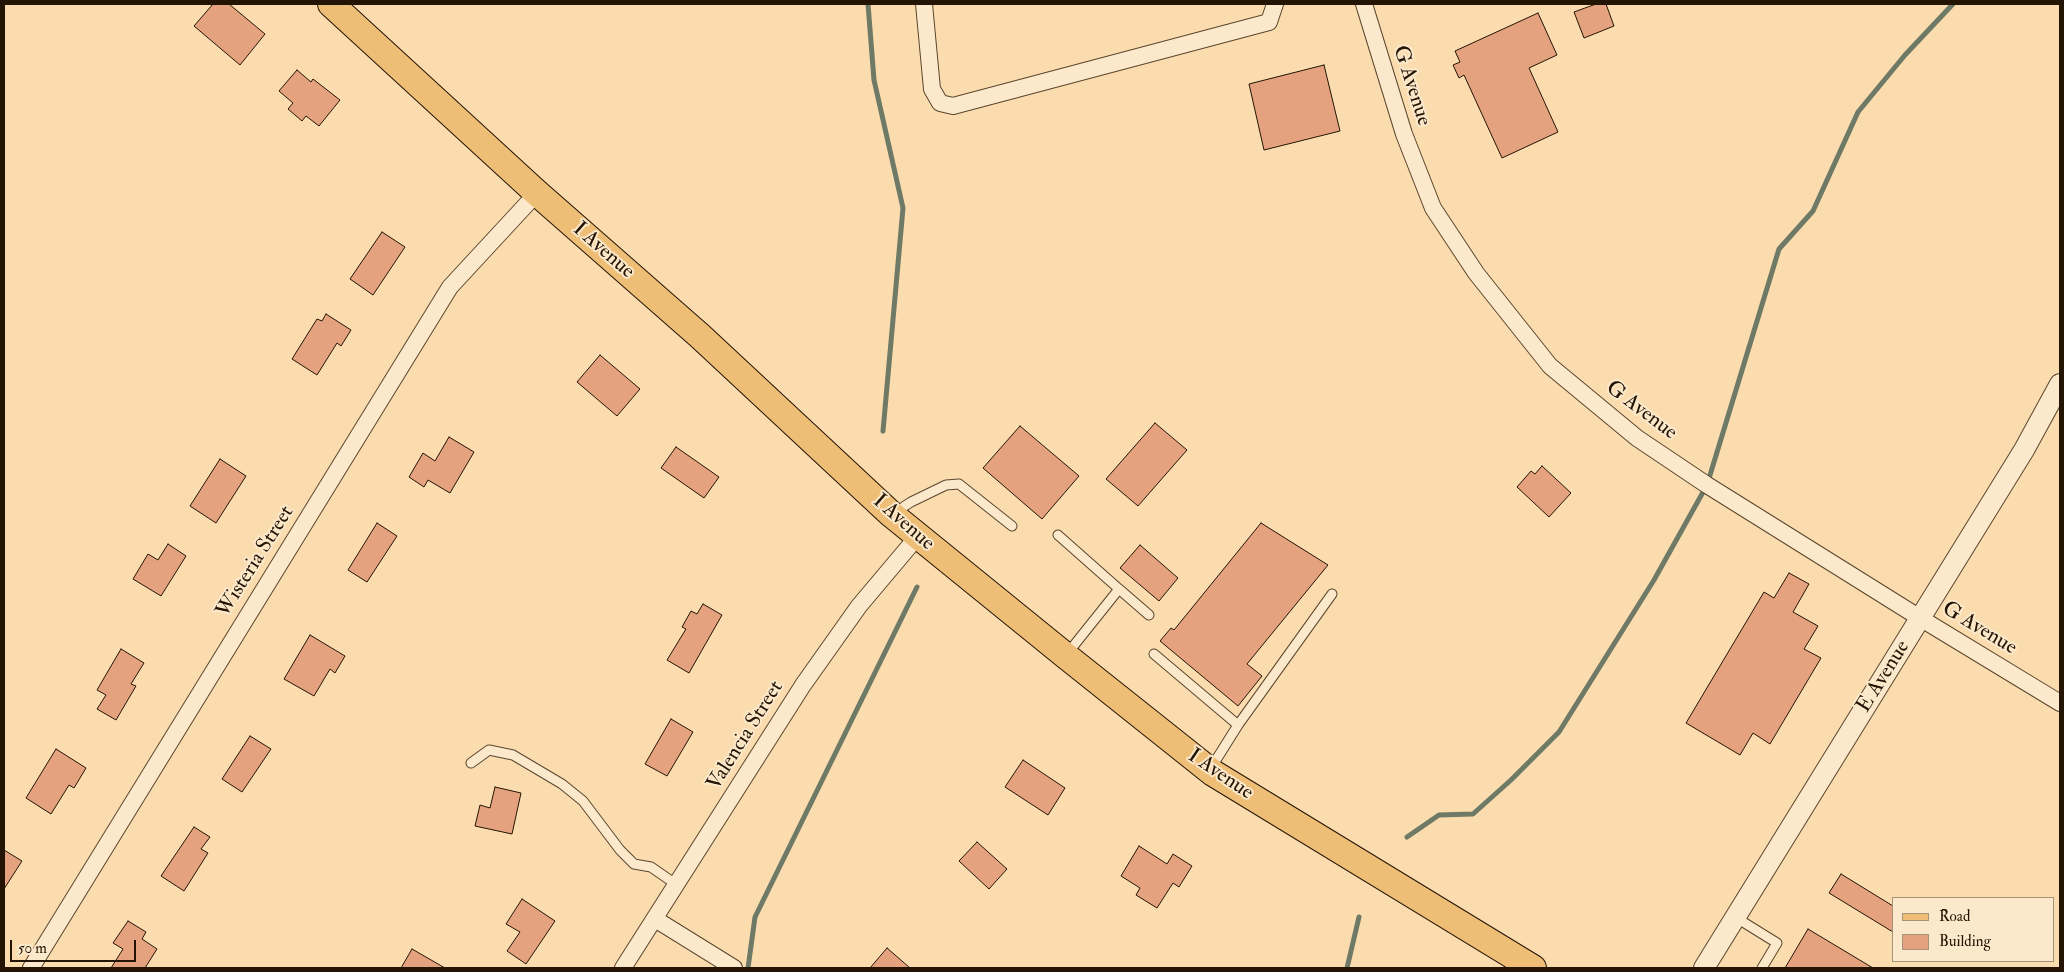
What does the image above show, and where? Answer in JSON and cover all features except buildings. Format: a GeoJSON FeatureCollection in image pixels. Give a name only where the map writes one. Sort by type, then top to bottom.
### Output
{"type":"FeatureCollection","features":[{"type":"Feature","properties":{"kind":"main road","name":"I Avenue"},"geometry":{"type":"LineString","coordinates":[[331,4],[537,193],[700,336],[891,514],[1209,771],[1533,968]]}},
{"type":"Feature","properties":{"kind":"street"},"geometry":{"type":"LineString","coordinates":[[924,4],[932,89],[940,103],[953,106],[1268,22],[1276,4]]}},
{"type":"Feature","properties":{"kind":"street","name":"G Avenue"},"geometry":{"type":"LineString","coordinates":[[1364,4],[1404,134],[1433,208],[1476,273],[1550,366],[1637,438],[1728,498],[1920,618],[2060,702]]}},
{"type":"Feature","properties":{"kind":"street","name":"Wisteria Street"},"geometry":{"type":"LineString","coordinates":[[30,968],[450,287],[537,193]]}},
{"type":"Feature","properties":{"kind":"street","name":"E Avenue"},"geometry":{"type":"LineString","coordinates":[[1704,968],[2024,450],[2060,384]]}},
{"type":"Feature","properties":{"kind":"street","name":"Valencia Street"},"geometry":{"type":"LineString","coordinates":[[623,968],[678,885],[803,685],[859,606],[918,536]]}},
{"type":"Feature","properties":{"kind":"street"},"geometry":{"type":"LineString","coordinates":[[655,920],[734,968]]}},
{"type":"Feature","properties":{"kind":"lane"},"geometry":{"type":"LineString","coordinates":[[891,514],[910,502],[946,485],[959,484],[1012,526]]}},
{"type":"Feature","properties":{"kind":"lane"},"geometry":{"type":"LineString","coordinates":[[1058,535],[1149,615]]}},
{"type":"Feature","properties":{"kind":"lane"},"geometry":{"type":"LineString","coordinates":[[1066,656],[1119,589]]}},
{"type":"Feature","properties":{"kind":"lane"},"geometry":{"type":"LineString","coordinates":[[1209,771],[1238,724],[1332,594]]}},
{"type":"Feature","properties":{"kind":"lane"},"geometry":{"type":"LineString","coordinates":[[1154,654],[1238,724]]}},
{"type":"Feature","properties":{"kind":"lane"},"geometry":{"type":"LineString","coordinates":[[471,763],[488,750],[513,755],[562,784],[583,801],[634,864],[651,867],[678,885]]}},
{"type":"Feature","properties":{"kind":"lane"},"geometry":{"type":"LineString","coordinates":[[1735,917],[1777,942],[1762,968]]}},
{"type":"Feature","properties":{"kind":"waterway"},"geometry":{"type":"LineString","coordinates":[[868,4],[874,80],[903,208],[883,431]]}},
{"type":"Feature","properties":{"kind":"waterway"},"geometry":{"type":"LineString","coordinates":[[1407,837],[1439,815],[1473,814],[1511,780],[1559,732],[1654,580],[1707,485],[1779,249],[1813,211],[1858,112],[1905,55],[1953,4]]}},
{"type":"Feature","properties":{"kind":"waterway"},"geometry":{"type":"LineString","coordinates":[[748,968],[755,917],[917,587]]}},
{"type":"Feature","properties":{"kind":"waterway"},"geometry":{"type":"LineString","coordinates":[[1347,968],[1359,917]]}}]}
